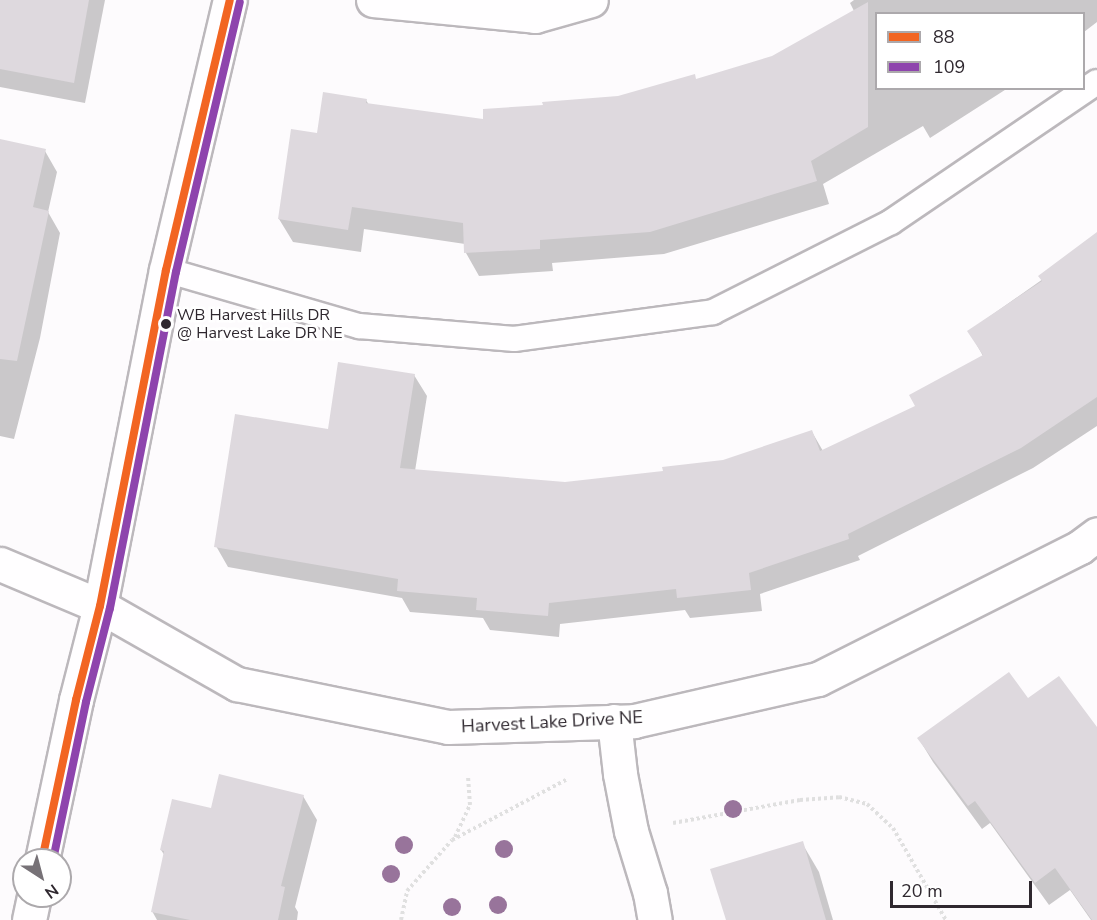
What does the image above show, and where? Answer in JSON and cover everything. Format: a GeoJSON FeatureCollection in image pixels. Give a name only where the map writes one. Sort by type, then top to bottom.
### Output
{"type":"FeatureCollection","features":[{"type":"Feature","properties":{"kind":"street"},"geometry":{"type":"LineString","coordinates":[[45,848],[76,700],[100,606],[166,270],[230,0]]}},
{"type":"Feature","properties":{"kind":"street"},"geometry":{"type":"LineString","coordinates":[[373,0],[535,16],[591,0]]}},
{"type":"Feature","properties":{"kind":"street","name":"Harvest Lake Drive NE"},"geometry":{"type":"LineString","coordinates":[[0,564],[100,606],[237,684],[448,727],[634,721],[818,680],[1091,550]]}},
{"type":"Feature","properties":{"kind":"street"},"geometry":{"type":"LineString","coordinates":[[614,721],[629,819],[650,893],[655,920]]}},
{"type":"Feature","properties":{"kind":"lane"},"geometry":{"type":"LineString","coordinates":[[166,270],[359,326],[514,339],[713,312],[891,222],[1097,82]]}},
{"type":"Feature","properties":{"kind":"path"},"geometry":{"type":"LineString","coordinates":[[401,920],[407,891],[454,838],[470,805],[468,776]]}},
{"type":"Feature","properties":{"kind":"path"},"geometry":{"type":"LineString","coordinates":[[454,838],[566,780]]}},
{"type":"Feature","properties":{"kind":"path"},"geometry":{"type":"LineString","coordinates":[[669,824],[800,800],[839,797],[867,804],[893,828],[946,920]]}},
{"type":"Feature","properties":{"kind":"building"},"geometry":{"type":"Polygon","coordinates":[[[0,0],[89,0],[74,83],[0,69],[0,0]]]}},
{"type":"Feature","properties":{"kind":"building"},"geometry":{"type":"Polygon","coordinates":[[[868,2],[868,127],[811,161],[817,181],[650,232],[540,240],[540,249],[464,253],[463,223],[352,207],[348,230],[278,219],[291,129],[317,133],[323,92],[367,99],[366,103],[483,119],[483,109],[618,96],[695,74],[696,79],[772,56],[868,2]]]}},
{"type":"Feature","properties":{"kind":"building"},"geometry":{"type":"Polygon","coordinates":[[[0,139],[46,149],[33,207],[49,211],[17,361],[0,359],[0,139]]]}},
{"type":"Feature","properties":{"kind":"building"},"geometry":{"type":"Polygon","coordinates":[[[1097,232],[1097,397],[1021,448],[848,534],[849,539],[749,573],[751,590],[677,598],[676,589],[549,603],[548,616],[476,610],[477,598],[397,591],[398,579],[214,547],[235,414],[328,429],[338,362],[415,374],[400,468],[565,482],[663,471],[662,467],[723,460],[812,430],[820,451],[915,406],[909,395],[983,355],[967,331],[1042,281],[1038,276],[1097,232]]]}},
{"type":"Feature","properties":{"kind":"building"},"geometry":{"type":"Polygon","coordinates":[[[1009,672],[1028,698],[1059,676],[1097,727],[1097,920],[1092,920],[1055,868],[1035,883],[975,801],[968,806],[917,738],[1009,672]]]}},
{"type":"Feature","properties":{"kind":"building"},"geometry":{"type":"Polygon","coordinates":[[[219,774],[304,795],[281,886],[285,887],[278,920],[190,920],[151,912],[164,851],[160,850],[172,799],[211,808],[219,774]]]}},
{"type":"Feature","properties":{"kind":"building"},"geometry":{"type":"Polygon","coordinates":[[[803,841],[826,920],[726,920],[710,869],[803,841]]]}},
{"type":"Feature","properties":{"kind":"transit line","name":"88"},"geometry":{"type":"LineString","coordinates":[[45,848],[76,700],[100,606],[166,270],[230,0]]}},
{"type":"Feature","properties":{"kind":"transit line","name":"109"},"geometry":{"type":"LineString","coordinates":[[56,848],[86,702],[110,608],[176,272],[240,2]]}},
{"type":"Feature","properties":{"kind":"place","name":"WB Harvest Hills DR @ Harvest Lake DR NE"},"geometry":{"type":"Point","coordinates":[166,324]}}]}
